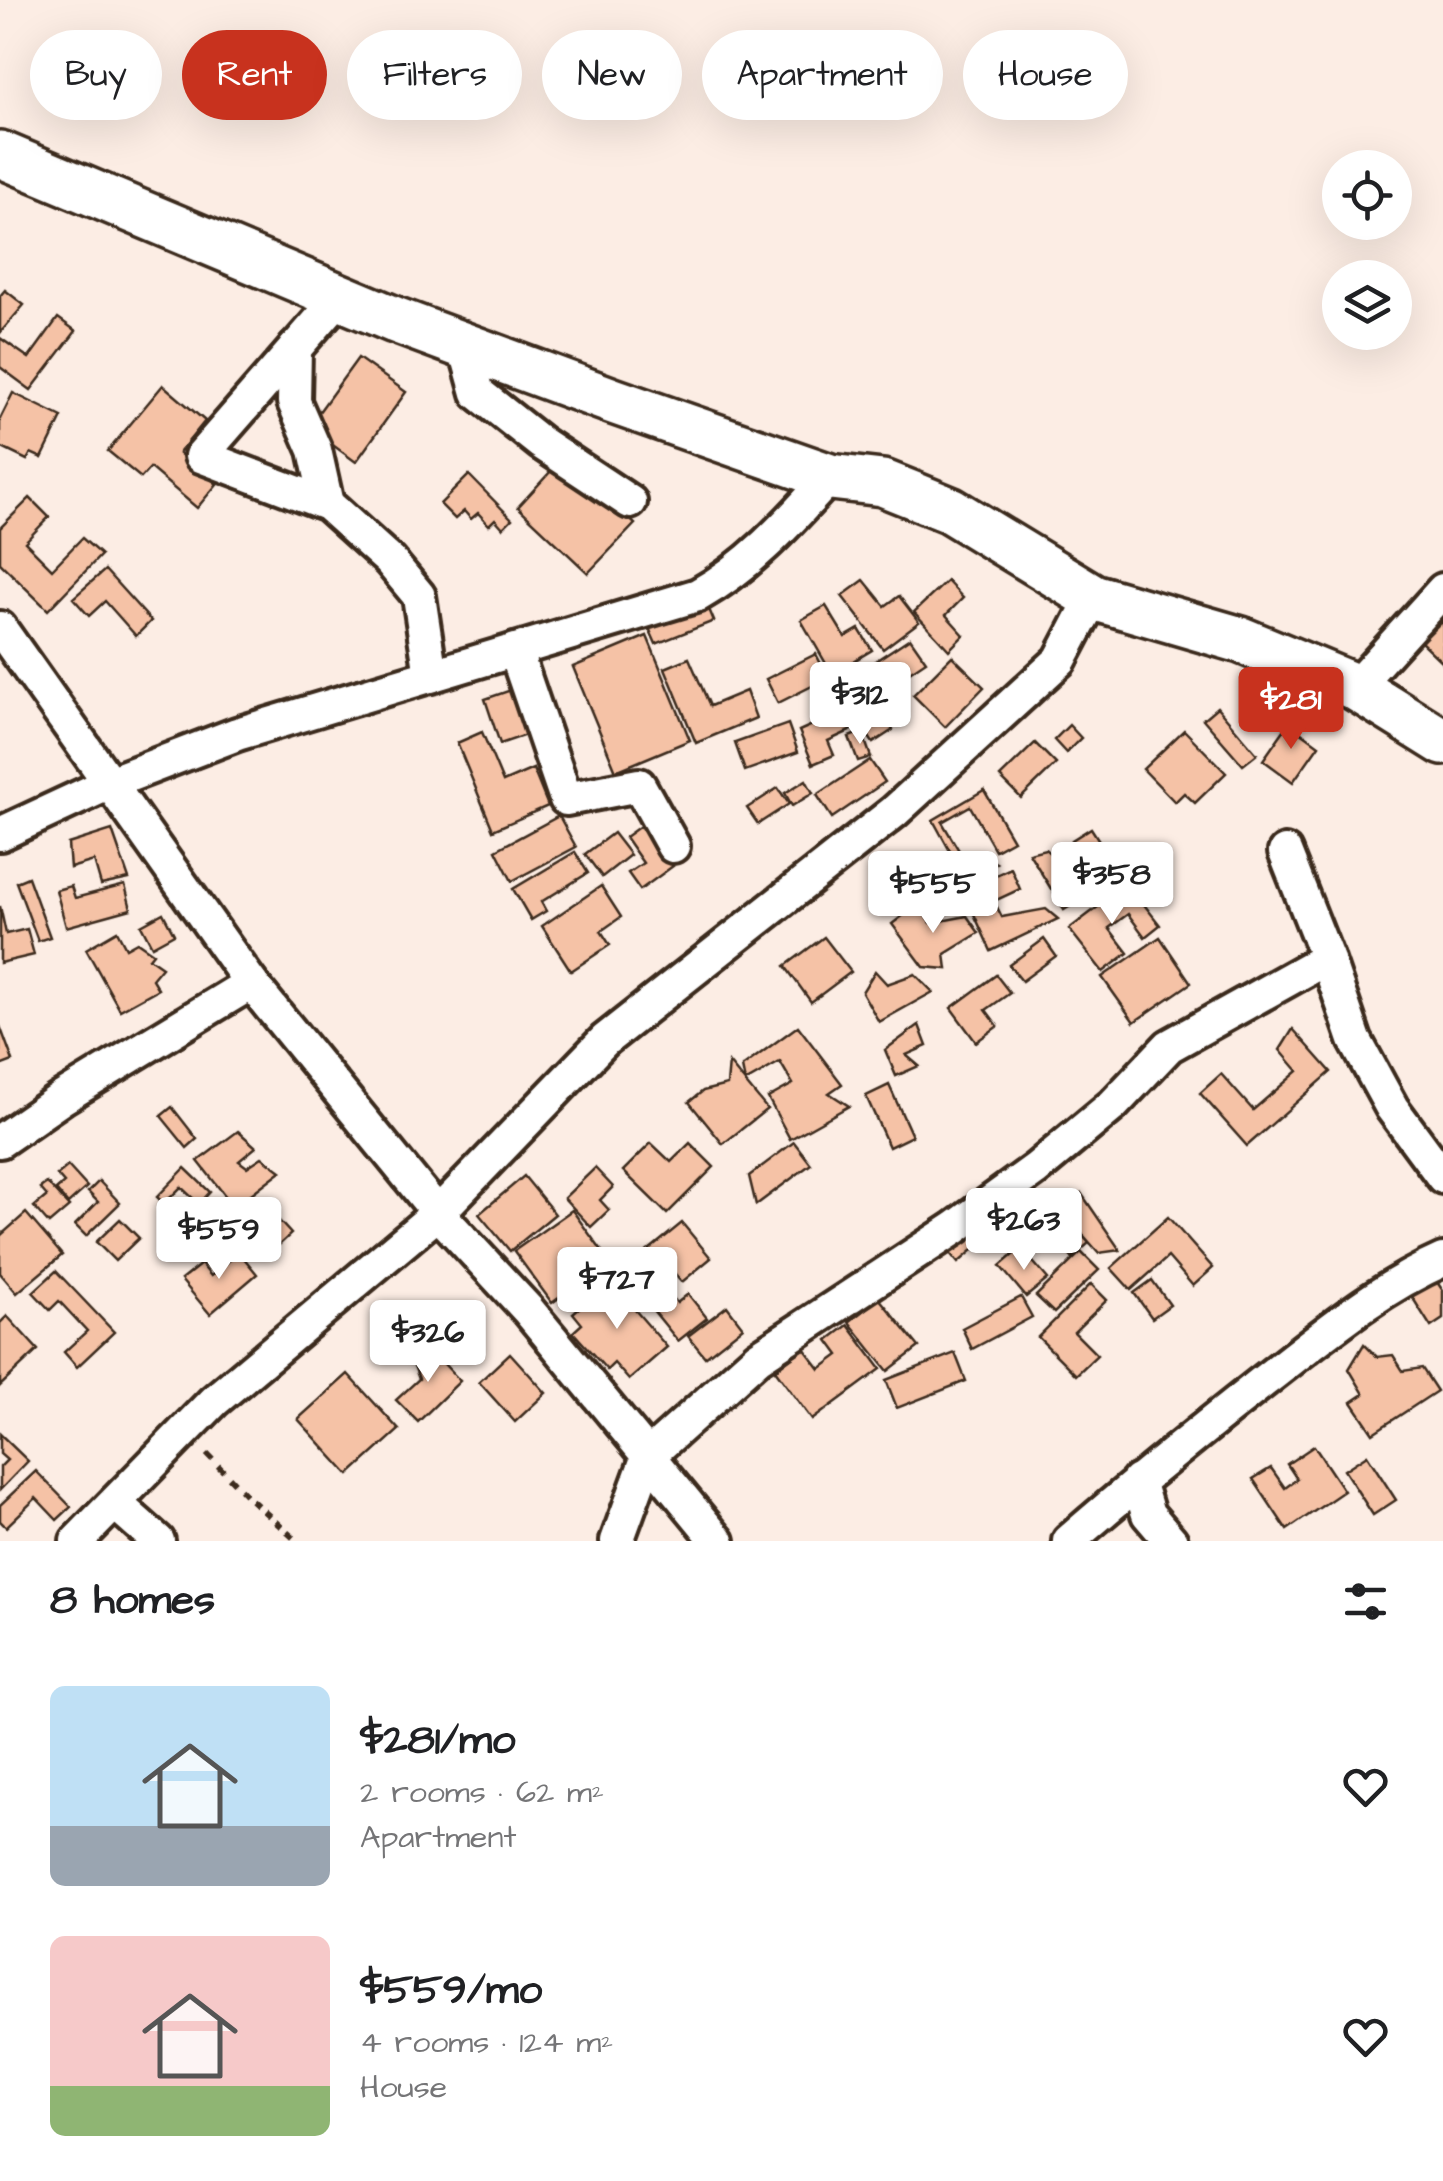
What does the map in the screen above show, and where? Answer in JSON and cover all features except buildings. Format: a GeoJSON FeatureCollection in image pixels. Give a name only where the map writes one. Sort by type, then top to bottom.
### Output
{"type":"FeatureCollection","features":[{"type":"Feature","properties":{"kind":"street"},"geometry":{"type":"LineString","coordinates":[[0,154],[465,346],[830,476],[882,484],[950,510],[1092,597],[1242,640],[1355,686],[1443,742]]}},
{"type":"Feature","properties":{"kind":"street"},"geometry":{"type":"LineString","coordinates":[[340,297],[201,456],[326,504],[390,560],[418,596],[432,676]]}},
{"type":"Feature","properties":{"kind":"street"},"geometry":{"type":"LineString","coordinates":[[465,346],[478,392],[541,443],[630,502]]}},
{"type":"Feature","properties":{"kind":"street"},"geometry":{"type":"LineString","coordinates":[[295,348],[294,402],[315,450],[326,504]]}},
{"type":"Feature","properties":{"kind":"street"},"geometry":{"type":"LineString","coordinates":[[0,834],[112,782],[237,734],[698,594],[729,577],[777,536],[830,476]]}},
{"type":"Feature","properties":{"kind":"street"},"geometry":{"type":"LineString","coordinates":[[1355,686],[1443,590]]}},
{"type":"Feature","properties":{"kind":"street"},"geometry":{"type":"LineString","coordinates":[[78,1541],[214,1401],[438,1213],[605,1040],[894,812],[1060,660],[1092,597]]}},
{"type":"Feature","properties":{"kind":"street"},"geometry":{"type":"LineString","coordinates":[[0,628],[252,982],[438,1213],[528,1310],[718,1541]]}},
{"type":"Feature","properties":{"kind":"street"},"geometry":{"type":"LineString","coordinates":[[515,650],[566,799],[638,785],[673,846]]}},
{"type":"Feature","properties":{"kind":"street"},"geometry":{"type":"LineString","coordinates":[[1286,852],[1355,1040],[1392,1108],[1443,1178]]}},
{"type":"Feature","properties":{"kind":"street"},"geometry":{"type":"LineString","coordinates":[[617,1541],[648,1456],[758,1357],[955,1228],[1036,1169],[1114,1105],[1169,1046],[1328,958]]}},
{"type":"Feature","properties":{"kind":"street"},"geometry":{"type":"LineString","coordinates":[[0,1141],[62,1098],[252,982]]}},
{"type":"Feature","properties":{"kind":"street"},"geometry":{"type":"LineString","coordinates":[[1070,1541],[1138,1481],[1346,1317],[1412,1274],[1443,1260]]}},
{"type":"Feature","properties":{"kind":"street"},"geometry":{"type":"LineString","coordinates":[[1138,1481],[1148,1514],[1172,1541]]}},
{"type":"Feature","properties":{"kind":"street"},"geometry":{"type":"LineString","coordinates":[[115,1503],[158,1541]]}},
{"type":"Feature","properties":{"kind":"path"},"geometry":{"type":"LineString","coordinates":[[186,1430],[223,1473],[297,1541]]}}]}
